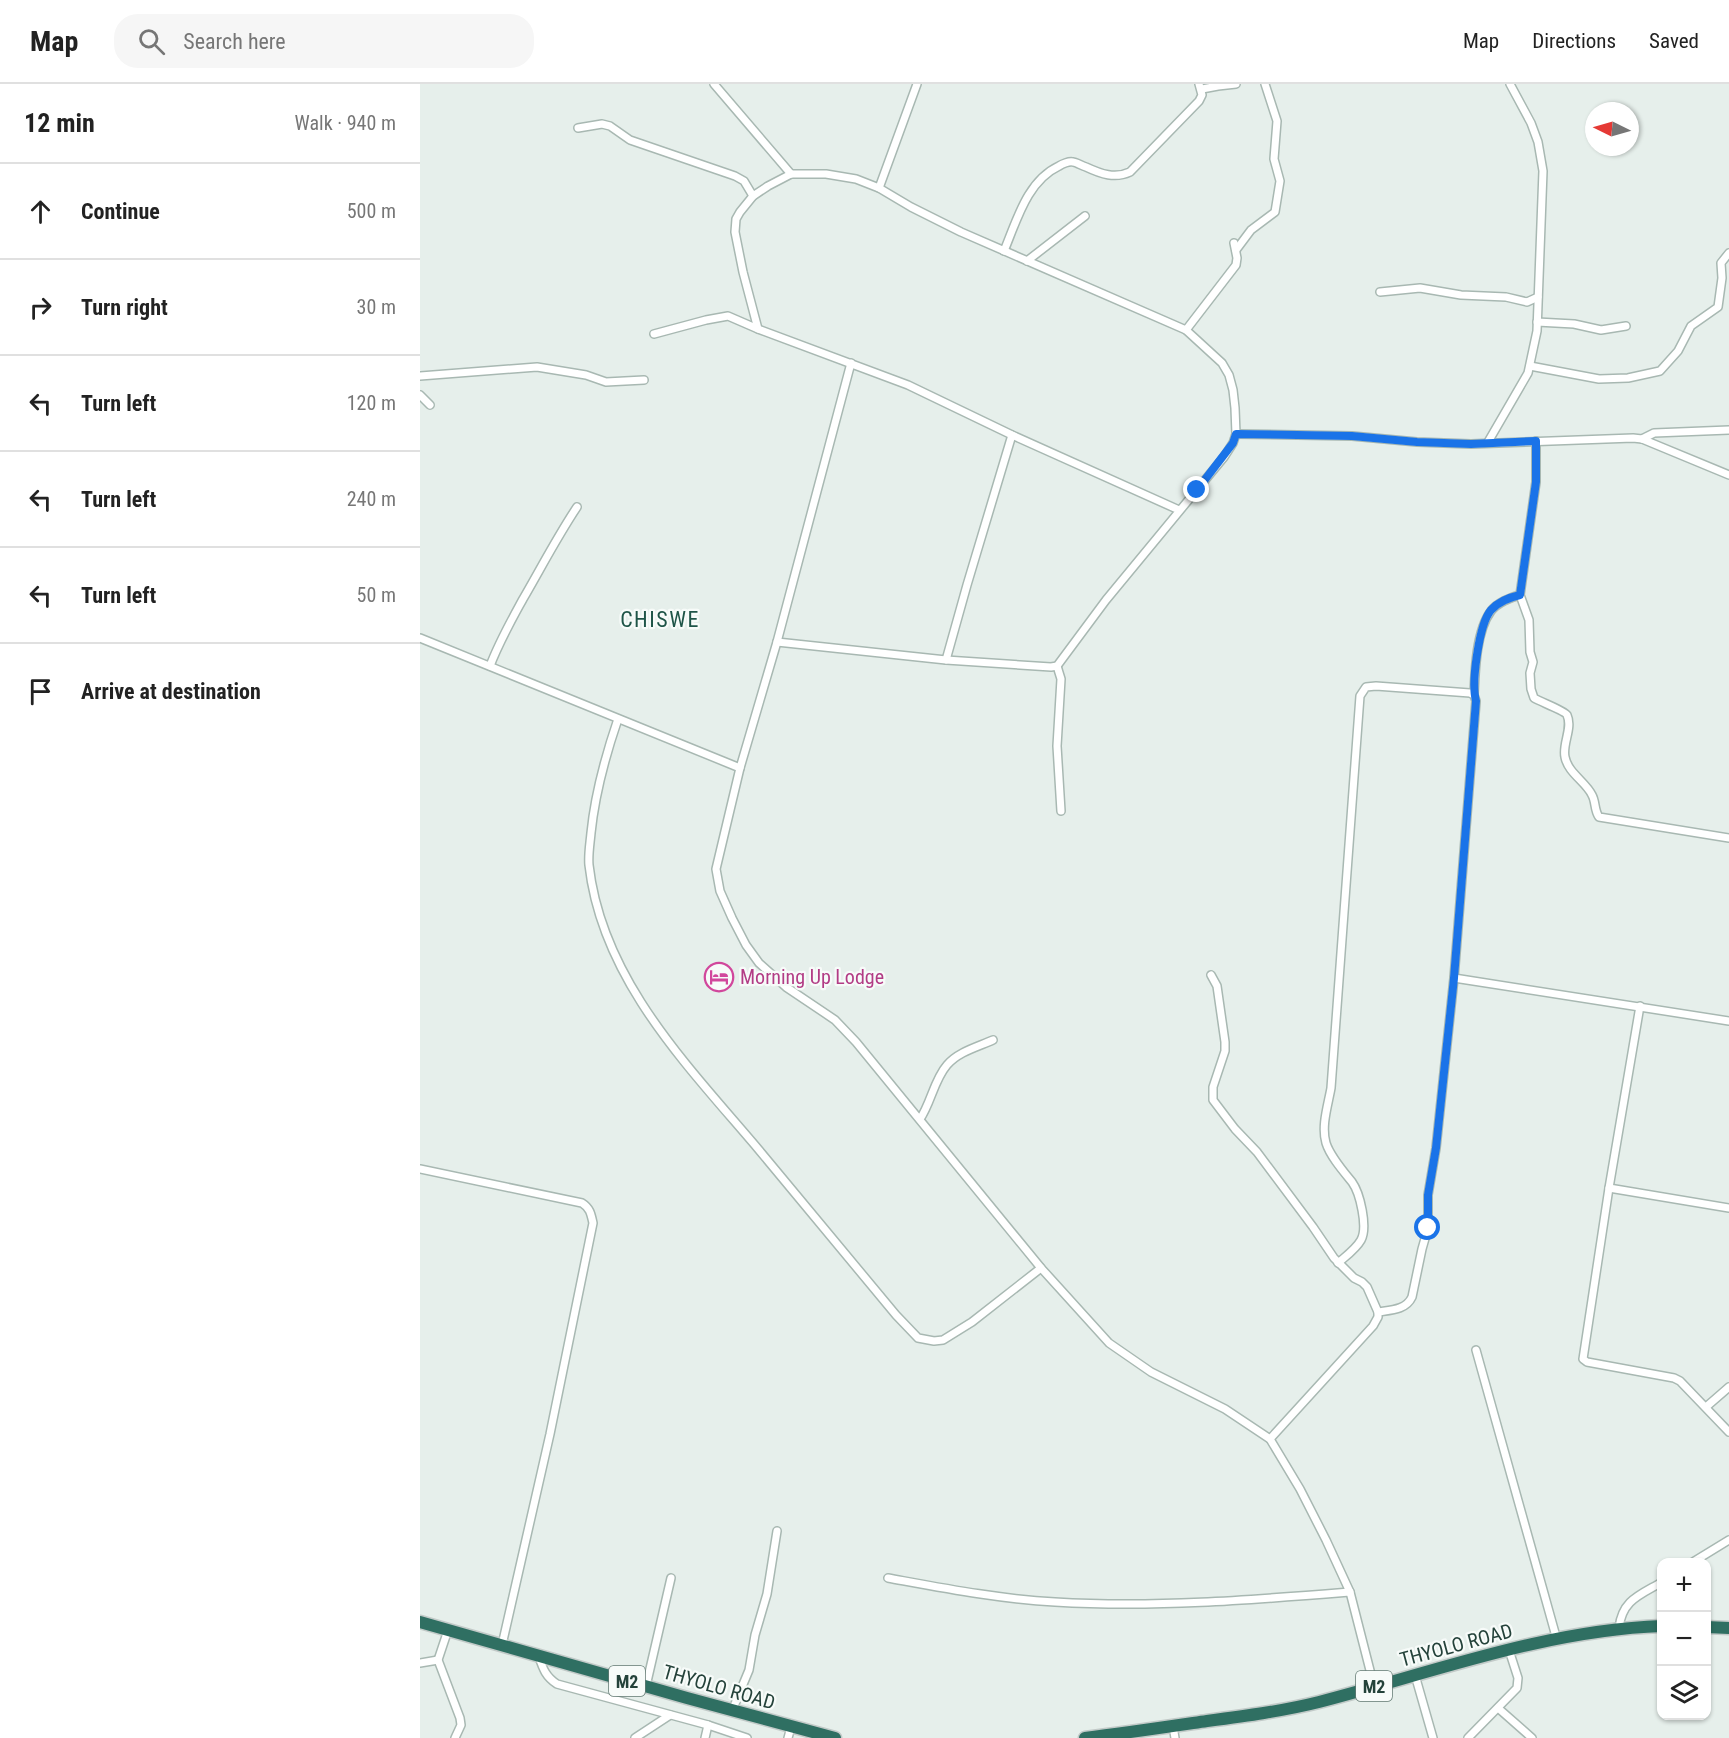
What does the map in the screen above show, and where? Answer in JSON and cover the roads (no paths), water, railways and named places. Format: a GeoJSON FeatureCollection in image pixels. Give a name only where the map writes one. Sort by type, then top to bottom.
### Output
{"type":"FeatureCollection","features":[{"type":"Feature","properties":{"kind":"highway","name":"THYOLO ROAD"},"geometry":{"type":"LineString","coordinates":[[420,1622],[732,1711],[789,1732],[835,1738]]}},
{"type":"Feature","properties":{"kind":"highway","name":"THYOLO ROAD"},"geometry":{"type":"LineString","coordinates":[[1085,1738],[1174,1732],[1318,1702],[1509,1650],[1619,1628],[1657,1626]]}},
{"type":"Feature","properties":{"kind":"highway"},"geometry":{"type":"LineString","coordinates":[[1711,1627],[1729,1628]]}},
{"type":"Feature","properties":{"kind":"street"},"geometry":{"type":"LineString","coordinates":[[714,84],[790,174]]}},
{"type":"Feature","properties":{"kind":"street"},"geometry":{"type":"LineString","coordinates":[[879,188],[917,84]]}},
{"type":"Feature","properties":{"kind":"street"},"geometry":{"type":"LineString","coordinates":[[1004,250],[1027,199],[1038,181],[1050,171],[1062,164],[1073,162],[1114,176],[1130,172],[1199,101],[1202,95],[1200,87],[1236,84]]}},
{"type":"Feature","properties":{"kind":"street"},"geometry":{"type":"LineString","coordinates":[[1186,330],[1236,265],[1235,247],[1251,230],[1275,212],[1280,181],[1274,159],[1277,121],[1265,84]]}},
{"type":"Feature","properties":{"kind":"street"},"geometry":{"type":"LineString","coordinates":[[1488,442],[1528,373],[1538,322],[1543,171],[1538,142],[1531,123],[1510,84]]}},
{"type":"Feature","properties":{"kind":"street"},"geometry":{"type":"LineString","coordinates":[[578,128],[602,124],[610,126],[630,140],[735,176],[744,181],[753,196]]}},
{"type":"Feature","properties":{"kind":"street"},"geometry":{"type":"LineString","coordinates":[[758,329],[742,272],[735,225],[740,212],[753,196],[790,174],[842,176],[879,188],[911,207],[1027,261],[1186,330],[1222,363],[1229,375],[1235,408],[1236,434],[1224,457],[1106,600],[1057,666],[946,660],[777,642]]}},
{"type":"Feature","properties":{"kind":"street"},"geometry":{"type":"LineString","coordinates":[[1027,261],[1085,216]]}},
{"type":"Feature","properties":{"kind":"street"},"geometry":{"type":"LineString","coordinates":[[1530,366],[1599,379],[1628,378],[1660,371],[1678,351],[1690,326],[1718,307],[1722,278],[1721,263],[1729,253]]}},
{"type":"Feature","properties":{"kind":"street"},"geometry":{"type":"LineString","coordinates":[[1380,292],[1420,288],[1461,295],[1506,297],[1527,302],[1538,297]]}},
{"type":"Feature","properties":{"kind":"street"},"geometry":{"type":"LineString","coordinates":[[654,334],[720,317],[734,318],[908,385],[1012,435],[1179,510]]}},
{"type":"Feature","properties":{"kind":"street"},"geometry":{"type":"LineString","coordinates":[[1538,322],[1574,324],[1600,330],[1626,326]]}},
{"type":"Feature","properties":{"kind":"street"},"geometry":{"type":"LineString","coordinates":[[851,363],[814,495],[777,642],[740,768],[716,869],[720,891],[746,945],[759,963],[786,987],[835,1020],[856,1042],[1041,1268],[1099,1333],[1122,1353],[1151,1372],[1226,1409],[1270,1439],[1316,1520],[1350,1592],[1374,1686]]}},
{"type":"Feature","properties":{"kind":"street"},"geometry":{"type":"LineString","coordinates":[[420,376],[537,367],[586,375],[606,382],[644,380]]}},
{"type":"Feature","properties":{"kind":"street"},"geometry":{"type":"LineString","coordinates":[[420,396],[430,405]]}},
{"type":"Feature","properties":{"kind":"street"},"geometry":{"type":"LineString","coordinates":[[1642,439],[1654,433],[1729,430]]}},
{"type":"Feature","properties":{"kind":"street"},"geometry":{"type":"LineString","coordinates":[[1236,434],[1352,436],[1460,444],[1642,439],[1729,475]]}},
{"type":"Feature","properties":{"kind":"street"},"geometry":{"type":"LineString","coordinates":[[946,660],[1012,435]]}},
{"type":"Feature","properties":{"kind":"street"},"geometry":{"type":"LineString","coordinates":[[1536,441],[1536,482],[1520,595],[1529,620],[1530,652],[1533,662],[1530,673],[1534,698],[1563,710],[1567,716],[1569,724],[1565,756],[1576,776],[1593,796],[1599,817],[1729,838]]}},
{"type":"Feature","properties":{"kind":"street"},"geometry":{"type":"LineString","coordinates":[[490,666],[498,643],[553,544],[577,507]]}},
{"type":"Feature","properties":{"kind":"street"},"geometry":{"type":"LineString","coordinates":[[1378,1312],[1398,1309],[1409,1304],[1428,1228],[1428,1195],[1436,1148],[1454,978],[1476,701],[1474,695],[1476,664],[1483,627],[1492,610],[1512,597],[1520,595]]}},
{"type":"Feature","properties":{"kind":"street"},"geometry":{"type":"LineString","coordinates":[[420,638],[740,768]]}},
{"type":"Feature","properties":{"kind":"street"},"geometry":{"type":"LineString","coordinates":[[1057,666],[1061,679],[1057,746],[1061,811]]}},
{"type":"Feature","properties":{"kind":"street"},"geometry":{"type":"LineString","coordinates":[[1338,1263],[1362,1239],[1364,1222],[1354,1185],[1338,1166],[1326,1145],[1324,1128],[1330,1088],[1360,696],[1366,687],[1376,686],[1474,695]]}},
{"type":"Feature","properties":{"kind":"street"},"geometry":{"type":"LineString","coordinates":[[618,719],[598,786],[593,813],[589,865],[596,903],[606,934],[628,984],[643,1008],[728,1114],[896,1315],[918,1338],[934,1341],[949,1337],[972,1322],[1041,1268]]}},
{"type":"Feature","properties":{"kind":"street"},"geometry":{"type":"LineString","coordinates":[[1210,975],[1217,986],[1225,1042],[1225,1051],[1213,1087],[1213,1100],[1235,1129],[1257,1152],[1338,1263],[1367,1287],[1378,1312],[1373,1326],[1270,1439]]}},
{"type":"Feature","properties":{"kind":"street"},"geometry":{"type":"LineString","coordinates":[[1454,978],[1729,1022]]}},
{"type":"Feature","properties":{"kind":"street"},"geometry":{"type":"LineString","coordinates":[[1640,1006],[1583,1359],[1587,1362],[1674,1377],[1729,1432]]}},
{"type":"Feature","properties":{"kind":"street"},"geometry":{"type":"LineString","coordinates":[[920,1119],[948,1065],[957,1057],[993,1040]]}},
{"type":"Feature","properties":{"kind":"street"},"geometry":{"type":"LineString","coordinates":[[420,1169],[582,1203],[587,1206],[592,1223],[550,1434],[502,1645]]}},
{"type":"Feature","properties":{"kind":"street"},"geometry":{"type":"LineString","coordinates":[[1609,1188],[1729,1208]]}},
{"type":"Feature","properties":{"kind":"street"},"geometry":{"type":"LineString","coordinates":[[1476,1350],[1557,1640]]}},
{"type":"Feature","properties":{"kind":"street"},"geometry":{"type":"LineString","coordinates":[[1706,1407],[1729,1387]]}},
{"type":"Feature","properties":{"kind":"street"},"geometry":{"type":"LineString","coordinates":[[732,1711],[748,1670],[767,1594],[777,1531]]}},
{"type":"Feature","properties":{"kind":"street"},"geometry":{"type":"LineString","coordinates":[[1701,1558],[1729,1540]]}},
{"type":"Feature","properties":{"kind":"street"},"geometry":{"type":"LineString","coordinates":[[646,1686],[671,1578]]}},
{"type":"Feature","properties":{"kind":"street"},"geometry":{"type":"LineString","coordinates":[[888,1578],[975,1593],[1053,1602],[1145,1605],[1210,1603],[1350,1592]]}},
{"type":"Feature","properties":{"kind":"street"},"geometry":{"type":"LineString","coordinates":[[1619,1628],[1620,1616],[1624,1609],[1657,1585]]}},
{"type":"Feature","properties":{"kind":"street"},"geometry":{"type":"LineString","coordinates":[[448,1630],[438,1660],[460,1718],[461,1725],[455,1738]]}},
{"type":"Feature","properties":{"kind":"street"},"geometry":{"type":"LineString","coordinates":[[1468,1738],[1518,1684],[1509,1650]]}},
{"type":"Feature","properties":{"kind":"street"},"geometry":{"type":"LineString","coordinates":[[539,1657],[549,1679],[557,1684],[708,1725],[747,1738]]}},
{"type":"Feature","properties":{"kind":"street"},"geometry":{"type":"LineString","coordinates":[[420,1664],[438,1660]]}},
{"type":"Feature","properties":{"kind":"street"},"geometry":{"type":"LineString","coordinates":[[1415,1675],[1433,1738]]}},
{"type":"Feature","properties":{"kind":"street"},"geometry":{"type":"LineString","coordinates":[[1498,1708],[1532,1738]]}},
{"type":"Feature","properties":{"kind":"street"},"geometry":{"type":"LineString","coordinates":[[635,1738],[670,1715]]}},
{"type":"Feature","properties":{"kind":"street"},"geometry":{"type":"LineString","coordinates":[[705,1738],[708,1725]]}},
{"type":"Feature","properties":{"kind":"place","name":"Morning Up Lodge"},"geometry":{"type":"Point","coordinates":[719,977]}},
{"type":"Feature","properties":{"kind":"district","name":"CHISWE"},"geometry":{"type":"Point","coordinates":[660,619]}}]}
